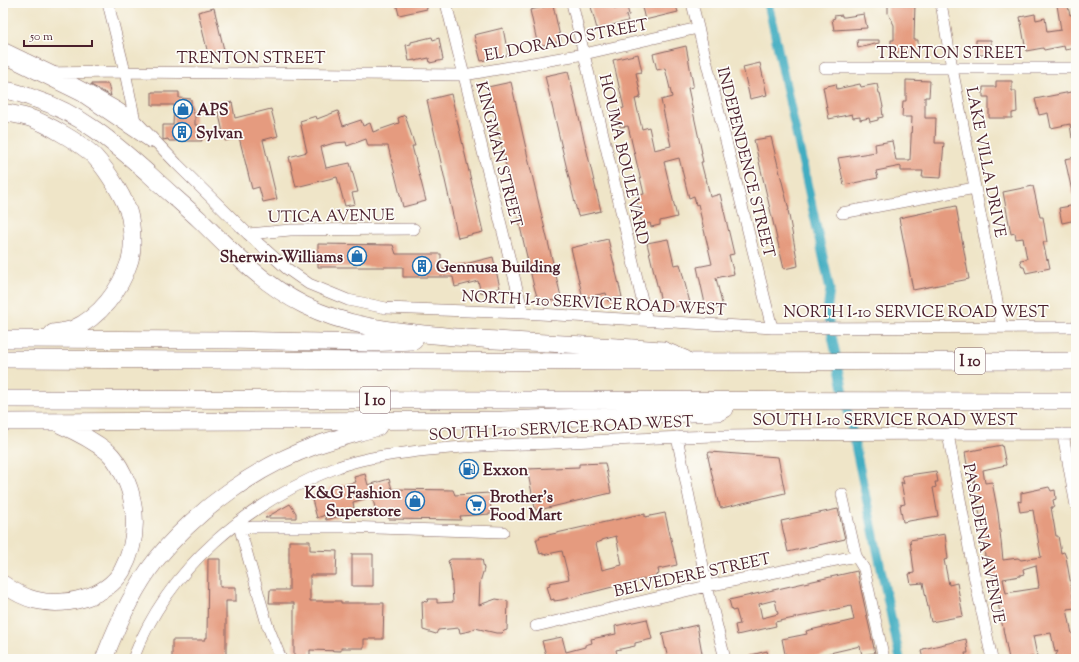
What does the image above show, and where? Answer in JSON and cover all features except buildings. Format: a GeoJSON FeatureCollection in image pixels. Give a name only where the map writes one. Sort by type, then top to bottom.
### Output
{"type":"FeatureCollection","features":[{"type":"Feature","properties":{"kind":"highway"},"geometry":{"type":"LineString","coordinates":[[3,83],[31,88],[59,99],[86,116],[115,137],[167,186],[169,192]]}},
{"type":"Feature","properties":{"kind":"highway"},"geometry":{"type":"LineString","coordinates":[[3,90],[11,91],[48,103],[79,119],[114,144],[192,212],[232,252],[274,288],[332,318],[353,324],[400,332],[474,339],[663,350],[690,362]]}},
{"type":"Feature","properties":{"kind":"highway"},"geometry":{"type":"LineString","coordinates":[[3,112],[30,118],[66,136],[95,156],[120,193],[130,216],[132,248],[130,262],[115,292],[102,309],[87,321],[72,329],[27,339]]}},
{"type":"Feature","properties":{"kind":"highway"},"geometry":{"type":"LineString","coordinates":[[3,339],[229,340],[367,343],[474,339]]}},
{"type":"Feature","properties":{"kind":"highway","name":"I 10"},"geometry":{"type":"LineString","coordinates":[[3,358],[690,362],[824,362],[863,360],[1076,361]]}},
{"type":"Feature","properties":{"kind":"highway","name":"I 10"},"geometry":{"type":"LineString","coordinates":[[3,399],[747,400],[872,402],[1076,401]]}},
{"type":"Feature","properties":{"kind":"highway"},"geometry":{"type":"LineString","coordinates":[[3,422],[55,423],[502,420],[719,412],[747,400]]}},
{"type":"Feature","properties":{"kind":"highway"},"geometry":{"type":"LineString","coordinates":[[104,659],[112,637],[134,594],[156,561],[180,533],[216,502],[250,478],[316,445],[397,421]]}},
{"type":"Feature","properties":{"kind":"highway"},"geometry":{"type":"LineString","coordinates":[[3,584],[19,594],[35,600],[68,602],[98,592],[112,582],[121,572],[128,557],[135,530],[131,491],[125,476],[109,453],[79,433],[55,423]]}},
{"type":"Feature","properties":{"kind":"street"},"geometry":{"type":"LineString","coordinates":[[108,3],[138,134]]}},
{"type":"Feature","properties":{"kind":"street","name":"KINGMAN STREET"},"geometry":{"type":"LineString","coordinates":[[446,3],[523,313]]}},
{"type":"Feature","properties":{"kind":"street","name":"HOUMA BOULEVARD"},"geometry":{"type":"LineString","coordinates":[[572,3],[647,321]]}},
{"type":"Feature","properties":{"kind":"street","name":"INDEPENDENCE STREET"},"geometry":{"type":"LineString","coordinates":[[692,3],[772,328]]}},
{"type":"Feature","properties":{"kind":"street","name":"LAKE VILLA DRIVE"},"geometry":{"type":"LineString","coordinates":[[941,3],[952,68],[1002,327]]}},
{"type":"Feature","properties":{"kind":"street","name":"EL DORADO STREET"},"geometry":{"type":"LineString","coordinates":[[464,74],[584,54],[698,28]]}},
{"type":"Feature","properties":{"kind":"street","name":"NORTH I-10 SERVICE ROAD WEST"},"geometry":{"type":"LineString","coordinates":[[3,48],[55,73],[112,104],[134,119],[165,152],[248,234],[286,268],[309,284],[348,300],[386,308],[523,313],[772,328],[1076,327]]}},
{"type":"Feature","properties":{"kind":"street","name":"NORTH I-10 SERVICE ROAD WEST"},"geometry":{"type":"LineString","coordinates":[[3,57],[80,95],[165,152]]}},
{"type":"Feature","properties":{"kind":"street","name":"TRENTON STREET"},"geometry":{"type":"LineString","coordinates":[[826,68],[1076,68]]}},
{"type":"Feature","properties":{"kind":"street","name":"TRENTON STREET"},"geometry":{"type":"LineString","coordinates":[[38,73],[125,72],[464,74]]}},
{"type":"Feature","properties":{"kind":"street"},"geometry":{"type":"LineString","coordinates":[[842,213],[975,188]]}},
{"type":"Feature","properties":{"kind":"street","name":"UTICA AVENUE"},"geometry":{"type":"LineString","coordinates":[[248,234],[290,230],[414,229]]}},
{"type":"Feature","properties":{"kind":"street","name":"SOUTH I-10 SERVICE ROAD WEST"},"geometry":{"type":"LineString","coordinates":[[133,659],[155,613],[172,587],[193,562],[277,495],[340,466],[369,458],[436,448],[676,437],[877,434],[1076,434]]}},
{"type":"Feature","properties":{"kind":"street","name":"PASADENA AVENUE"},"geometry":{"type":"LineString","coordinates":[[948,434],[974,575],[992,659]]}},
{"type":"Feature","properties":{"kind":"street"},"geometry":{"type":"LineString","coordinates":[[1063,434],[1076,506]]}},
{"type":"Feature","properties":{"kind":"street"},"geometry":{"type":"LineString","coordinates":[[676,437],[707,586],[725,659]]}},
{"type":"Feature","properties":{"kind":"street"},"geometry":{"type":"LineString","coordinates":[[842,494],[856,556],[864,569],[884,658]]}},
{"type":"Feature","properties":{"kind":"street"},"geometry":{"type":"LineString","coordinates":[[281,659],[267,624],[239,525],[253,527],[344,527],[502,532]]}},
{"type":"Feature","properties":{"kind":"street","name":"BELVEDERE STREET"},"geometry":{"type":"LineString","coordinates":[[536,626],[707,586],[856,556]]}},
{"type":"Feature","properties":{"kind":"waterway"},"geometry":{"type":"LineString","coordinates":[[768,3],[830,289],[827,312],[900,659]]}},
{"type":"Feature","properties":{"kind":"place","name":"APS"},"geometry":{"type":"Point","coordinates":[183,109]}},
{"type":"Feature","properties":{"kind":"place","name":"Sylvan"},"geometry":{"type":"Point","coordinates":[182,132]}},
{"type":"Feature","properties":{"kind":"place","name":"Sherwin-Williams"},"geometry":{"type":"Point","coordinates":[357,256]}},
{"type":"Feature","properties":{"kind":"place","name":"Gennusa Building"},"geometry":{"type":"Point","coordinates":[422,266]}},
{"type":"Feature","properties":{"kind":"place","name":"Exxon"},"geometry":{"type":"Point","coordinates":[469,469]}},
{"type":"Feature","properties":{"kind":"place","name":"K&G Fashion Superstore"},"geometry":{"type":"Point","coordinates":[415,501]}},
{"type":"Feature","properties":{"kind":"place","name":"Brother's Food Mart"},"geometry":{"type":"Point","coordinates":[476,505]}}]}
